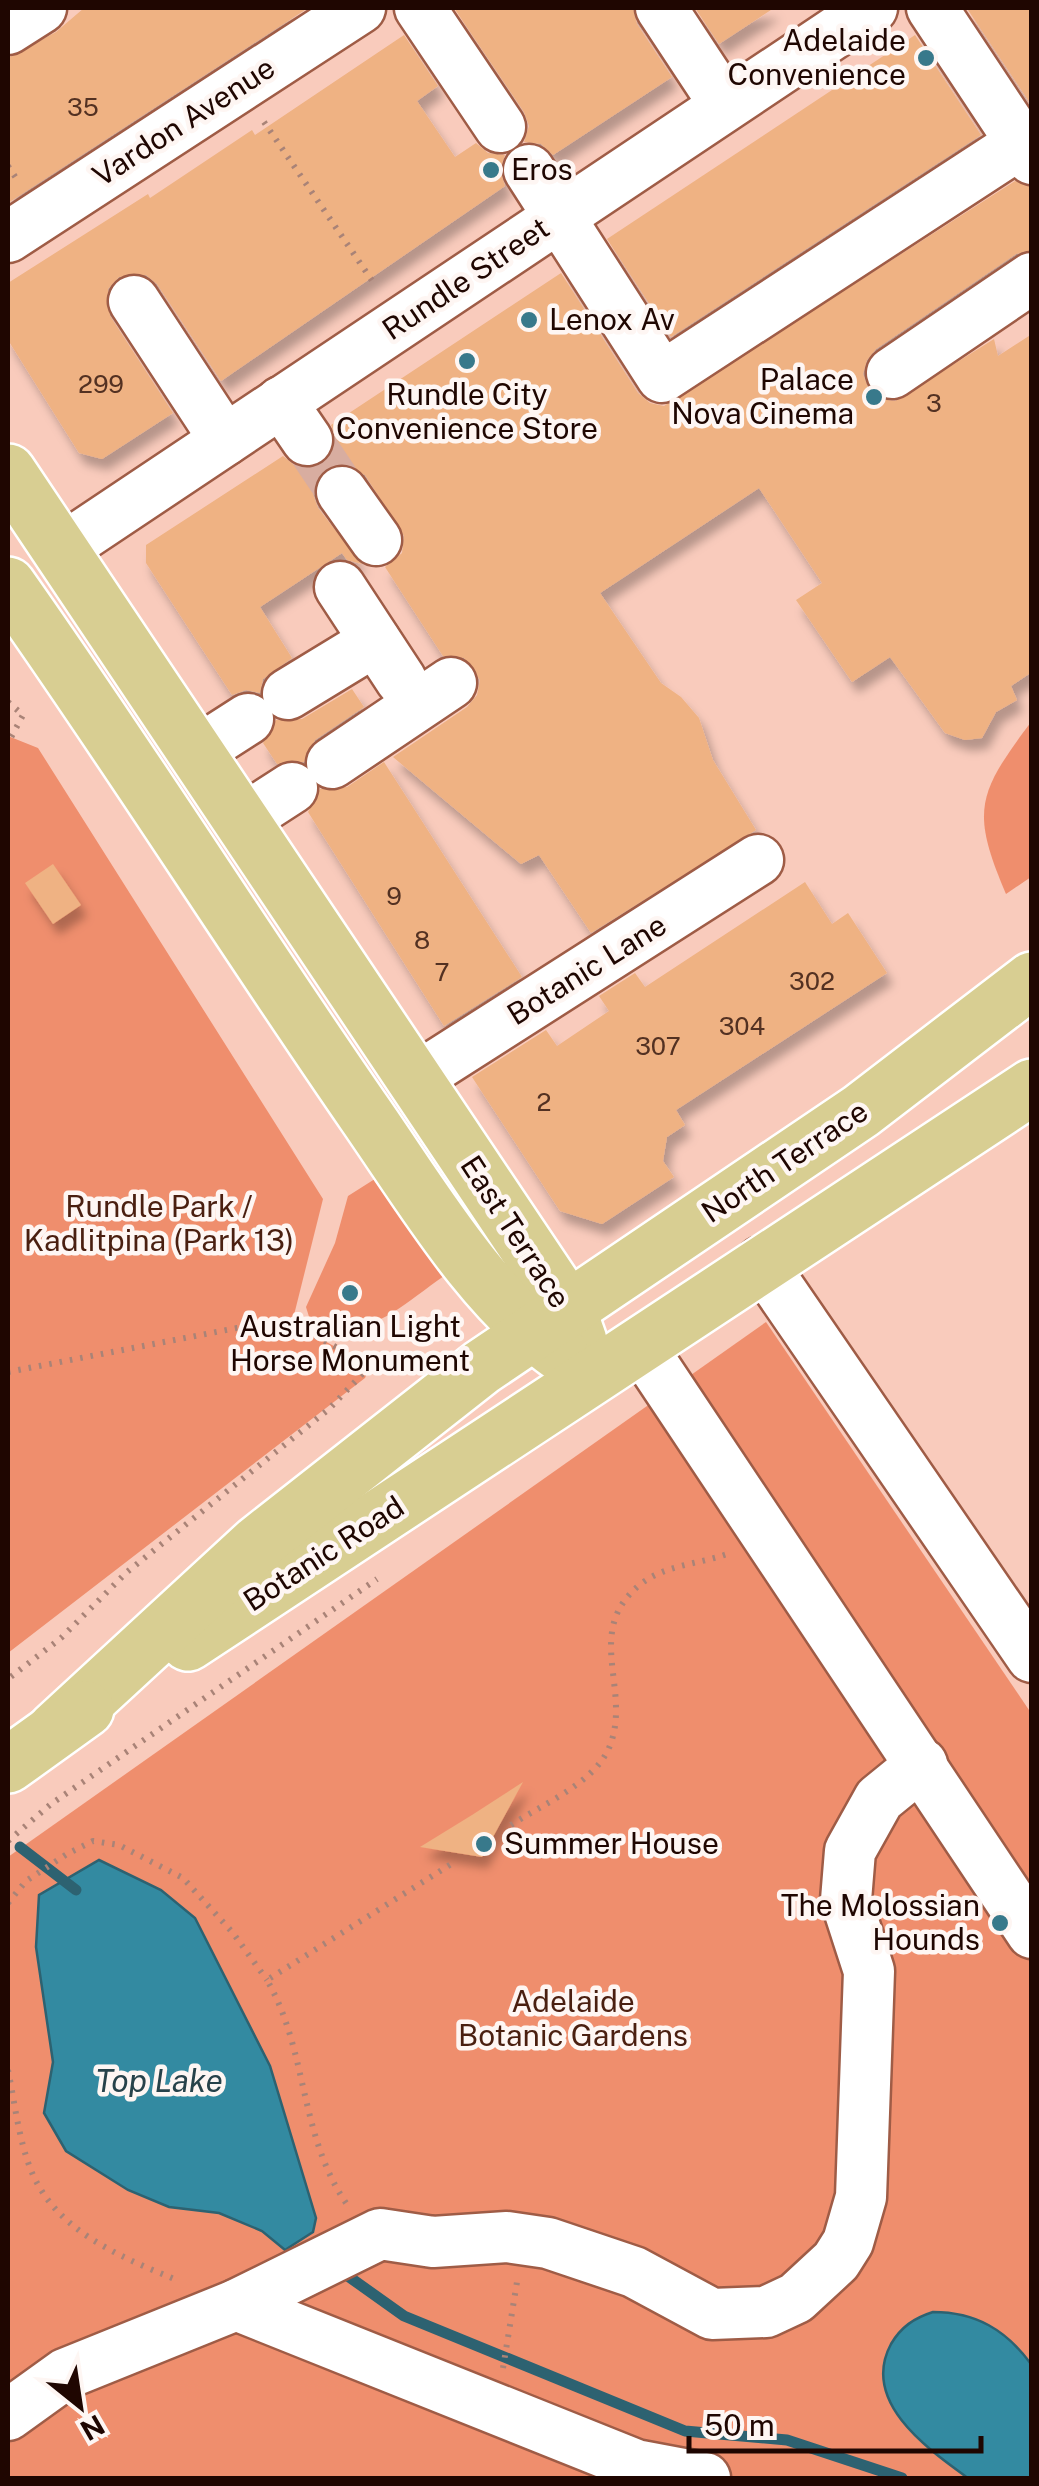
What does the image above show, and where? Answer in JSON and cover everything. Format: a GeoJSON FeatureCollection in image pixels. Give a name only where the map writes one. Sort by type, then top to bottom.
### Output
{"type":"FeatureCollection","features":[{"type":"Feature","properties":{"kind":"main road","name":"East Terrace"},"geometry":{"type":"LineString","coordinates":[[8,472],[415,1080],[549,1319],[592,1377]]}},
{"type":"Feature","properties":{"kind":"main road"},"geometry":{"type":"LineString","coordinates":[[9,586],[59,551]]}},
{"type":"Feature","properties":{"kind":"main road","name":"East Terrace"},"geometry":{"type":"LineString","coordinates":[[9,586],[318,1046],[480,1273],[549,1319]]}},
{"type":"Feature","properties":{"kind":"main road","name":"North Terrace"},"geometry":{"type":"LineString","coordinates":[[549,1319],[861,1111],[1032,980]]}},
{"type":"Feature","properties":{"kind":"main road"},"geometry":{"type":"LineString","coordinates":[[318,1046],[368,1010]]}},
{"type":"Feature","properties":{"kind":"main road"},"geometry":{"type":"LineString","coordinates":[[592,1377],[761,1262],[1032,1087]]}},
{"type":"Feature","properties":{"kind":"main road","name":"Botanic Road"},"geometry":{"type":"LineString","coordinates":[[55,1730],[258,1543],[549,1319]]}},
{"type":"Feature","properties":{"kind":"main road","name":"Botanic Road"},"geometry":{"type":"LineString","coordinates":[[8,1765],[55,1730],[592,1377]]}},
{"type":"Feature","properties":{"kind":"street"},"geometry":{"type":"LineString","coordinates":[[8,29],[40,8]]}},
{"type":"Feature","properties":{"kind":"street","name":"Vardon Avenue"},"geometry":{"type":"LineString","coordinates":[[8,237],[360,8]]}},
{"type":"Feature","properties":{"kind":"street"},"geometry":{"type":"LineString","coordinates":[[420,8],[500,127]]}},
{"type":"Feature","properties":{"kind":"street"},"geometry":{"type":"LineString","coordinates":[[660,8],[725,105]]}},
{"type":"Feature","properties":{"kind":"street","name":"Rundle Street"},"geometry":{"type":"LineString","coordinates":[[59,551],[225,440],[294,421],[559,217],[872,8]]}},
{"type":"Feature","properties":{"kind":"street"},"geometry":{"type":"LineString","coordinates":[[530,170],[662,377],[1026,151],[932,8]]}},
{"type":"Feature","properties":{"kind":"street"},"geometry":{"type":"LineString","coordinates":[[892,373],[1032,278]]}},
{"type":"Feature","properties":{"kind":"street"},"geometry":{"type":"LineString","coordinates":[[134,300],[225,440]]}},
{"type":"Feature","properties":{"kind":"street"},"geometry":{"type":"LineString","coordinates":[[342,492],[376,540]]}},
{"type":"Feature","properties":{"kind":"street"},"geometry":{"type":"LineString","coordinates":[[195,753],[268,707],[388,661],[340,588]]}},
{"type":"Feature","properties":{"kind":"street"},"geometry":{"type":"LineString","coordinates":[[241,821],[451,684]]}},
{"type":"Feature","properties":{"kind":"street","name":"Botanic Lane"},"geometry":{"type":"LineString","coordinates":[[415,1080],[758,860]]}},
{"type":"Feature","properties":{"kind":"street"},"geometry":{"type":"LineString","coordinates":[[761,1262],[1032,1657]]}},
{"type":"Feature","properties":{"kind":"street"},"geometry":{"type":"LineString","coordinates":[[640,1345],[1032,1933]]}},
{"type":"Feature","properties":{"kind":"street"},"geometry":{"type":"LineString","coordinates":[[8,2415],[65,2374],[236,2305],[342,2253],[507,2236],[536,2240],[624,2268],[693,2308],[729,2317],[766,2312],[811,2287],[848,2242],[865,2163],[869,1971],[846,1900],[850,1852],[879,1799],[922,1764]]}},
{"type":"Feature","properties":{"kind":"street"},"geometry":{"type":"LineString","coordinates":[[236,2305],[636,2465],[705,2478]]}},
{"type":"Feature","properties":{"kind":"path"},"geometry":{"type":"LineString","coordinates":[[239,86],[373,282]]}},
{"type":"Feature","properties":{"kind":"path"},"geometry":{"type":"LineString","coordinates":[[8,702],[23,715],[8,743]]}},
{"type":"Feature","properties":{"kind":"path"},"geometry":{"type":"LineString","coordinates":[[8,1372],[237,1328],[292,1323],[370,1366],[330,1408],[127,1572],[61,1638],[8,1680]]}},
{"type":"Feature","properties":{"kind":"path"},"geometry":{"type":"LineString","coordinates":[[511,1825],[584,1777],[608,1751],[616,1707],[609,1641],[612,1626],[630,1594],[662,1571],[725,1555],[766,1532]]}},
{"type":"Feature","properties":{"kind":"path"},"geometry":{"type":"LineString","coordinates":[[8,1903],[26,1881],[93,1840],[119,1845],[183,1878],[233,1933],[267,1980],[296,2044],[316,2149],[352,2212],[342,2253]]}},
{"type":"Feature","properties":{"kind":"path"},"geometry":{"type":"LineString","coordinates":[[267,1980],[456,1861]]}},
{"type":"Feature","properties":{"kind":"path"},"geometry":{"type":"LineString","coordinates":[[8,2070],[34,2176],[58,2211],[104,2249],[236,2305]]}},
{"type":"Feature","properties":{"kind":"path"},"geometry":{"type":"LineString","coordinates":[[500,2380],[509,2332]]}},
{"type":"Feature","properties":{"kind":"green space"},"geometry":{"type":"Polygon","coordinates":[[[1031,722],[1031,877],[1006,894],[987,842],[985,803],[1000,767],[1031,722]]]}},
{"type":"Feature","properties":{"kind":"green space","name":"Rundle Park / Kadlitpina (Park 13)"},"geometry":{"type":"Polygon","coordinates":[[[8,736],[38,748],[323,1199],[292,1323],[370,1366],[365,1378],[8,1653],[8,736]]]}},
{"type":"Feature","properties":{"kind":"green space"},"geometry":{"type":"Polygon","coordinates":[[[378,1177],[444,1276],[397,1310],[367,1324],[333,1327],[311,1323],[306,1307],[335,1243],[348,1196],[378,1177]]]}},
{"type":"Feature","properties":{"kind":"green space","name":"Adelaide Botanic Gardens"},"geometry":{"type":"Polygon","coordinates":[[[766,1322],[1031,1713],[1031,2478],[8,2478],[8,1857],[766,1322]]]}},
{"type":"Feature","properties":{"kind":"water","name":"Top Lake"},"geometry":{"type":"Polygon","coordinates":[[[99,1860],[161,1890],[195,1918],[270,2066],[316,2218],[313,2232],[285,2250],[262,2231],[219,2213],[169,2207],[128,2190],[66,2151],[44,2113],[53,2062],[36,1947],[39,1895],[99,1860]]]}},
{"type":"Feature","properties":{"kind":"water"},"geometry":{"type":"Polygon","coordinates":[[[933,2312],[963,2315],[989,2325],[1031,2364],[1031,2478],[968,2478],[918,2438],[891,2404],[884,2385],[884,2365],[891,2344],[909,2324],[933,2312]]]}},
{"type":"Feature","properties":{"kind":"building"},"geometry":{"type":"Polygon","coordinates":[[[84,8],[308,8],[8,203],[8,58],[56,32],[84,8]]]}},
{"type":"Feature","properties":{"kind":"building"},"geometry":{"type":"Polygon","coordinates":[[[454,8],[633,8],[637,24],[672,77],[553,155],[541,144],[524,142],[529,126],[524,112],[454,8]]]}},
{"type":"Feature","properties":{"kind":"building"},"geometry":{"type":"Polygon","coordinates":[[[695,8],[774,8],[719,44],[695,8]]]}},
{"type":"Feature","properties":{"kind":"building"},"geometry":{"type":"Polygon","coordinates":[[[1032,8],[1032,106],[968,10],[1032,8]]]}},
{"type":"Feature","properties":{"kind":"building"},"geometry":{"type":"Polygon","coordinates":[[[404,35],[438,86],[417,101],[455,157],[476,143],[488,153],[505,155],[500,170],[505,186],[221,381],[157,284],[146,275],[119,277],[108,289],[110,316],[173,413],[102,459],[79,453],[8,340],[8,283],[148,194],[150,198],[252,130],[255,135],[404,35]]]}},
{"type":"Feature","properties":{"kind":"building"},"geometry":{"type":"Polygon","coordinates":[[[915,35],[981,135],[671,337],[607,239],[915,35]]]}},
{"type":"Feature","properties":{"kind":"building"},"geometry":{"type":"Polygon","coordinates":[[[1015,181],[1032,187],[1032,250],[1016,254],[876,349],[863,374],[869,390],[880,399],[895,401],[994,339],[998,356],[1032,334],[1032,672],[1011,686],[1017,700],[996,712],[982,738],[965,740],[945,733],[890,657],[852,682],[796,600],[822,583],[759,488],[600,593],[661,683],[681,697],[699,718],[713,760],[756,830],[591,933],[539,855],[521,864],[393,757],[467,707],[477,695],[480,680],[464,658],[443,656],[385,567],[402,553],[404,536],[365,475],[340,463],[326,468],[316,479],[313,494],[318,508],[362,564],[347,560],[342,553],[260,607],[292,658],[263,679],[260,693],[246,690],[232,695],[146,563],[146,545],[283,456],[308,469],[324,463],[336,439],[331,425],[561,273],[638,393],[650,403],[664,406],[1015,181]]]}},
{"type":"Feature","properties":{"kind":"building"},"geometry":{"type":"Polygon","coordinates":[[[352,689],[364,707],[315,740],[304,762],[277,764],[263,743],[276,720],[302,719],[352,689]]]}},
{"type":"Feature","properties":{"kind":"building"},"geometry":{"type":"Polygon","coordinates":[[[384,762],[522,977],[444,1026],[308,812],[320,789],[347,787],[384,762]]]}},
{"type":"Feature","properties":{"kind":"building"},"geometry":{"type":"Polygon","coordinates":[[[53,864],[81,905],[53,924],[25,883],[53,864]]]}},
{"type":"Feature","properties":{"kind":"building"},"geometry":{"type":"Polygon","coordinates":[[[805,882],[832,924],[848,913],[887,973],[676,1110],[685,1125],[667,1137],[663,1161],[674,1177],[602,1224],[560,1211],[472,1077],[546,1030],[557,1046],[609,1011],[599,996],[635,973],[645,987],[805,882]]]}},
{"type":"Feature","properties":{"kind":"building"},"geometry":{"type":"Polygon","coordinates":[[[523,1782],[482,1857],[420,1847],[472,1815],[523,1782]]]}},
{"type":"Feature","properties":{"kind":"waterway"},"geometry":{"type":"LineString","coordinates":[[20,1847],[76,1890]]}},
{"type":"Feature","properties":{"kind":"waterway"},"geometry":{"type":"LineString","coordinates":[[338,2269],[404,2316],[685,2431],[787,2440],[902,2478]]}},
{"type":"Feature","properties":{"kind":"tunnel"},"geometry":{"type":"LineString","coordinates":[[307,440],[342,492]]}},
{"type":"Feature","properties":{"kind":"place","name":"Adelaide Convenience"},"geometry":{"type":"Point","coordinates":[926,58]}},
{"type":"Feature","properties":{"kind":"place","name":"Eros"},"geometry":{"type":"Point","coordinates":[491,170]}},
{"type":"Feature","properties":{"kind":"place","name":"Lenox Av"},"geometry":{"type":"Point","coordinates":[529,320]}},
{"type":"Feature","properties":{"kind":"place","name":"Rundle City Convenience Store"},"geometry":{"type":"Point","coordinates":[467,361]}},
{"type":"Feature","properties":{"kind":"place","name":"Palace Nova Cinema"},"geometry":{"type":"Point","coordinates":[874,397]}},
{"type":"Feature","properties":{"kind":"place","name":"Australian Light Horse Monument"},"geometry":{"type":"Point","coordinates":[350,1293]}},
{"type":"Feature","properties":{"kind":"place","name":"Summer House"},"geometry":{"type":"Point","coordinates":[484,1844]}},
{"type":"Feature","properties":{"kind":"place","name":"The Molossian Hounds"},"geometry":{"type":"Point","coordinates":[1000,1923]}}]}
